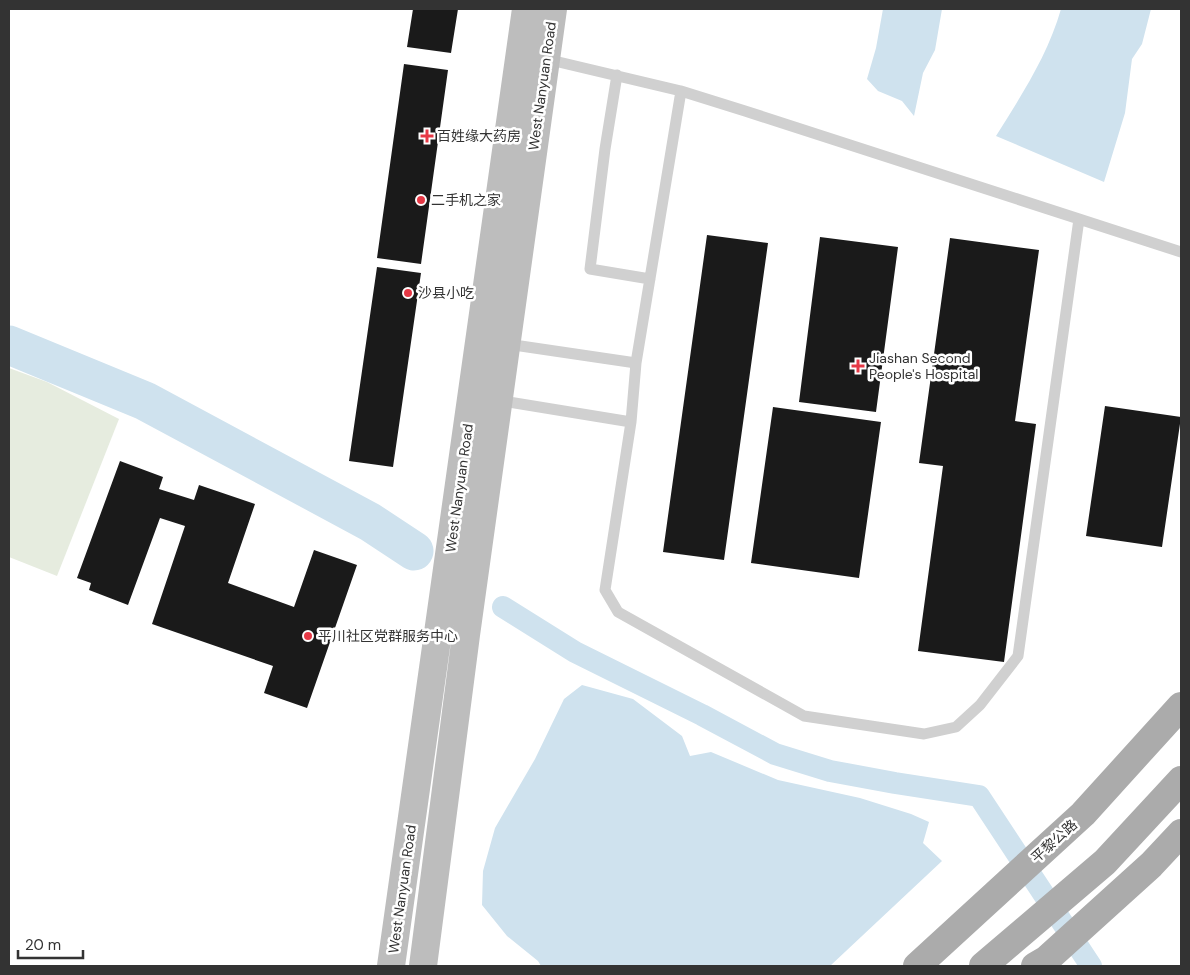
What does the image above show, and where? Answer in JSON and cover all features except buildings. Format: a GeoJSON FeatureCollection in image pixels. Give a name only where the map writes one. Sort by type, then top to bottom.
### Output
{"type":"FeatureCollection","features":[{"type":"Feature","properties":{"kind":"main road","name":"West Nanyuan Road"},"geometry":{"type":"LineString","coordinates":[[391,966],[485,399],[493,341],[526,9]]}},
{"type":"Feature","properties":{"kind":"main road","name":"West Nanyuan Road"},"geometry":{"type":"LineString","coordinates":[[493,341],[546,58],[553,9]]}},
{"type":"Feature","properties":{"kind":"main road","name":"West Nanyuan Road"},"geometry":{"type":"LineString","coordinates":[[422,966],[466,635],[485,399]]}},
{"type":"Feature","properties":{"kind":"main road","name":"平黎公路"},"geometry":{"type":"LineString","coordinates":[[917,966],[1083,814],[1181,706]]}},
{"type":"Feature","properties":{"kind":"main road"},"geometry":{"type":"LineString","coordinates":[[984,966],[1105,862],[1181,780]]}},
{"type":"Feature","properties":{"kind":"main road"},"geometry":{"type":"LineString","coordinates":[[1041,963],[1151,865],[1181,833]]}},
{"type":"Feature","properties":{"kind":"lane"},"geometry":{"type":"LineString","coordinates":[[546,58],[681,91],[1181,252]]}},
{"type":"Feature","properties":{"kind":"lane"},"geometry":{"type":"LineString","coordinates":[[617,75],[605,150],[590,269],[650,279]]}},
{"type":"Feature","properties":{"kind":"lane"},"geometry":{"type":"LineString","coordinates":[[681,91],[636,363],[631,422],[604,590],[618,612],[804,716],[924,734],[956,727],[980,705],[1018,656],[1079,219]]}},
{"type":"Feature","properties":{"kind":"lane"},"geometry":{"type":"LineString","coordinates":[[493,341],[636,363]]}},
{"type":"Feature","properties":{"kind":"lane"},"geometry":{"type":"LineString","coordinates":[[485,399],[631,422]]}},
{"type":"Feature","properties":{"kind":"shaded area"},"geometry":{"type":"Polygon","coordinates":[[[9,368],[47,382],[119,419],[57,576],[9,557],[9,368]]]}},
{"type":"Feature","properties":{"kind":"water"},"geometry":{"type":"Polygon","coordinates":[[[883,9],[942,9],[935,50],[923,73],[914,116],[902,101],[878,91],[867,79],[876,48],[883,9]]]}},
{"type":"Feature","properties":{"kind":"water"},"geometry":{"type":"Polygon","coordinates":[[[1061,9],[1151,9],[1142,44],[1132,59],[1125,113],[1104,182],[996,136],[1041,59],[1061,9]]]}},
{"type":"Feature","properties":{"kind":"water"},"geometry":{"type":"Polygon","coordinates":[[[582,685],[633,699],[682,736],[690,756],[711,752],[778,780],[860,798],[911,814],[929,822],[923,843],[942,861],[830,966],[541,966],[538,961],[507,936],[482,905],[483,871],[495,828],[535,759],[564,699],[582,685]]]}},
{"type":"Feature","properties":{"kind":"waterway"},"geometry":{"type":"LineString","coordinates":[[9,345],[145,401],[370,522],[414,551]]}},
{"type":"Feature","properties":{"kind":"waterway"},"geometry":{"type":"LineString","coordinates":[[503,607],[575,652],[702,715],[775,754],[830,771],[979,796],[1091,966]]}},
{"type":"Feature","properties":{"kind":"place","name":"百姓缘大药房"},"geometry":{"type":"Point","coordinates":[427,136]}},
{"type":"Feature","properties":{"kind":"place","name":"二手机之家"},"geometry":{"type":"Point","coordinates":[421,200]}},
{"type":"Feature","properties":{"kind":"place","name":"沙县小吃"},"geometry":{"type":"Point","coordinates":[408,293]}},
{"type":"Feature","properties":{"kind":"place","name":"Jiashan Second People's Hospital"},"geometry":{"type":"Point","coordinates":[858,366]}},
{"type":"Feature","properties":{"kind":"place","name":"平川社区党群服务中心"},"geometry":{"type":"Point","coordinates":[308,636]}}]}
